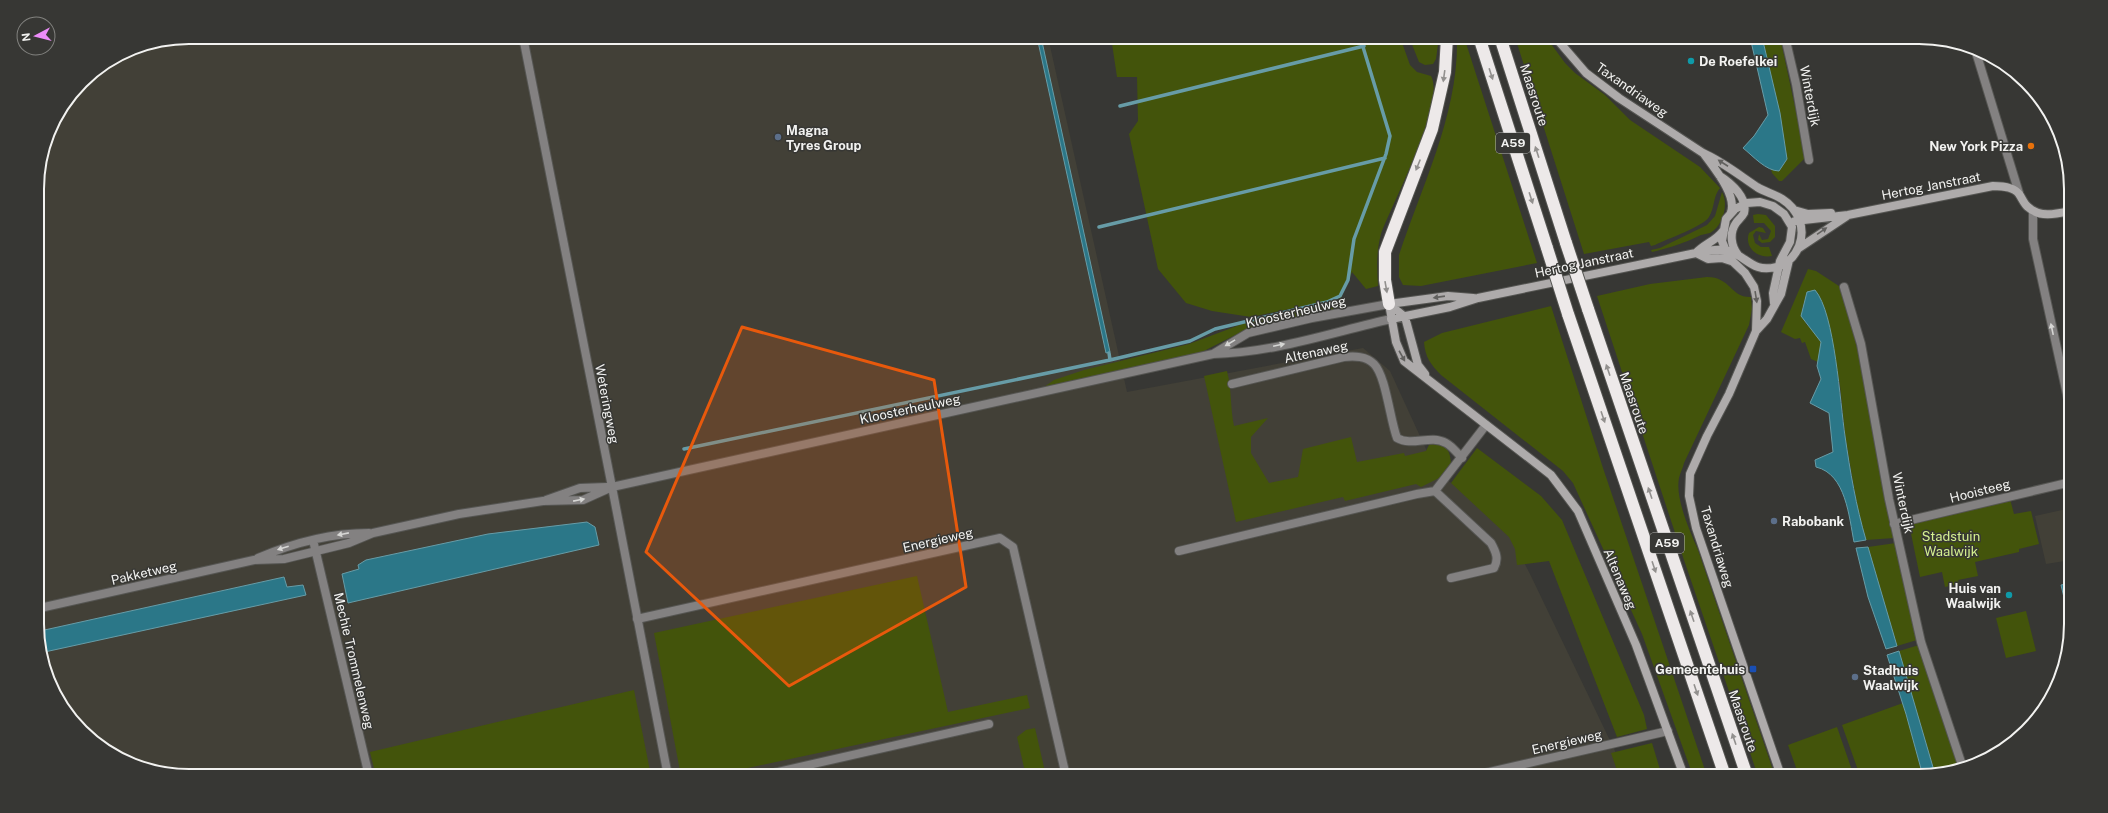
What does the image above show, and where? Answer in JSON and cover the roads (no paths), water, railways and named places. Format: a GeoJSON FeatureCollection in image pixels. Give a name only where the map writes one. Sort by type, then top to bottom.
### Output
{"type":"FeatureCollection","features":[{"type":"Feature","properties":{"kind":"highway"},"geometry":{"type":"LineString","coordinates":[[1389,304],[1385,280],[1385,252],[1434,124],[1445,72],[1447,44]]}},
{"type":"Feature","properties":{"kind":"highway","name":"A59"},"geometry":{"type":"LineString","coordinates":[[1482,44],[1568,314],[1723,769]]}},
{"type":"Feature","properties":{"kind":"highway","name":"Maasroute"},"geometry":{"type":"LineString","coordinates":[[1502,44],[1588,310],[1745,769]]}},
{"type":"Feature","properties":{"kind":"main road","name":"Taxandriaweg"},"geometry":{"type":"LineString","coordinates":[[1561,44],[1586,72],[1619,98],[1703,153],[1719,160],[1760,188],[1786,202],[1794,210]]}},
{"type":"Feature","properties":{"kind":"main road","name":"Taxandriaweg"},"geometry":{"type":"LineString","coordinates":[[1703,153],[1720,176],[1732,199],[1732,212]]}},
{"type":"Feature","properties":{"kind":"main road","name":"Taxandriaweg"},"geometry":{"type":"LineString","coordinates":[[1720,176],[1732,183],[1743,204]]}},
{"type":"Feature","properties":{"kind":"main road","name":"Hertog Janstraat"},"geometry":{"type":"LineString","coordinates":[[1800,222],[1848,215],[1993,186],[2005,187],[2019,193]]}},
{"type":"Feature","properties":{"kind":"main road"},"geometry":{"type":"LineString","coordinates":[[2019,193],[2027,207],[2033,211],[2048,215],[2064,212]]}},
{"type":"Feature","properties":{"kind":"main road"},"geometry":{"type":"LineString","coordinates":[[1738,255],[1724,250],[1722,231],[1732,212],[1743,204],[1756,202],[1769,204],[1777,208],[1787,217],[1800,222]]}},
{"type":"Feature","properties":{"kind":"main road"},"geometry":{"type":"LineString","coordinates":[[1743,204],[1744,214],[1735,225],[1732,235],[1733,246],[1738,255],[1747,263],[1759,268],[1779,266],[1789,260],[1798,248],[1802,236],[1800,222],[1794,210]]}},
{"type":"Feature","properties":{"kind":"main road","name":"Hertog Janstraat"},"geometry":{"type":"LineString","coordinates":[[1794,210],[1808,214],[1826,212],[1848,215]]}},
{"type":"Feature","properties":{"kind":"main road","name":"Hertog Janstraat"},"geometry":{"type":"LineString","coordinates":[[1798,248],[1848,215]]}},
{"type":"Feature","properties":{"kind":"main road"},"geometry":{"type":"LineString","coordinates":[[1779,266],[1782,256],[1792,238],[1792,228],[1787,217]]}},
{"type":"Feature","properties":{"kind":"main road","name":"Hertog Janstraat"},"geometry":{"type":"LineString","coordinates":[[1696,253],[1705,244],[1715,239],[1722,231]]}},
{"type":"Feature","properties":{"kind":"main road","name":"Hertog Janstraat"},"geometry":{"type":"LineString","coordinates":[[1391,319],[1450,307],[1478,298],[1696,253],[1724,250]]}},
{"type":"Feature","properties":{"kind":"main road","name":"Taxandriaweg"},"geometry":{"type":"LineString","coordinates":[[1724,250],[1731,261],[1748,277],[1756,293],[1758,305],[1756,330],[1729,394],[1697,456],[1690,474],[1689,496],[1699,535],[1779,769]]}},
{"type":"Feature","properties":{"kind":"main road","name":"Hertog Janstraat"},"geometry":{"type":"LineString","coordinates":[[1696,253],[1708,259],[1722,258],[1731,261]]}},
{"type":"Feature","properties":{"kind":"main road","name":"Taxandriaweg"},"geometry":{"type":"LineString","coordinates":[[1756,330],[1767,319],[1774,304],[1781,294],[1789,260]]}},
{"type":"Feature","properties":{"kind":"main road","name":"Taxandriaweg"},"geometry":{"type":"LineString","coordinates":[[1774,304],[1773,293],[1779,266]]}},
{"type":"Feature","properties":{"kind":"main road","name":"Hertog Janstraat"},"geometry":{"type":"LineString","coordinates":[[1389,304],[1448,296],[1478,298]]}},
{"type":"Feature","properties":{"kind":"main road"},"geometry":{"type":"LineString","coordinates":[[1389,304],[1405,317]]}},
{"type":"Feature","properties":{"kind":"main road","name":"Altenaweg"},"geometry":{"type":"LineString","coordinates":[[1389,304],[1396,342],[1404,361],[1551,475],[1578,512],[1636,645],[1682,769]]}},
{"type":"Feature","properties":{"kind":"main road","name":"Altenaweg"},"geometry":{"type":"LineString","coordinates":[[1405,317],[1418,365],[1433,384]]}},
{"type":"Feature","properties":{"kind":"street","name":"Weteringweg"},"geometry":{"type":"LineString","coordinates":[[524,44],[667,769]]}},
{"type":"Feature","properties":{"kind":"street","name":"Winterdijk"},"geometry":{"type":"LineString","coordinates":[[1787,44],[1809,160]]}},
{"type":"Feature","properties":{"kind":"street"},"geometry":{"type":"LineString","coordinates":[[1978,57],[2019,193]]}},
{"type":"Feature","properties":{"kind":"street"},"geometry":{"type":"LineString","coordinates":[[2033,211],[2033,239],[2064,381]]}},
{"type":"Feature","properties":{"kind":"street","name":"Winterdijk"},"geometry":{"type":"LineString","coordinates":[[1844,287],[1861,344],[1894,524],[1921,642],[1961,763]]}},
{"type":"Feature","properties":{"kind":"street","name":"Kloosterheulweg"},"geometry":{"type":"LineString","coordinates":[[1213,354],[1230,342],[1248,334],[1312,318],[1389,304]]}},
{"type":"Feature","properties":{"kind":"street","name":"Kloosterheulweg"},"geometry":{"type":"LineString","coordinates":[[612,487],[1213,354],[1230,354],[1270,347],[1391,319]]}},
{"type":"Feature","properties":{"kind":"street","name":"Altenaweg"},"geometry":{"type":"LineString","coordinates":[[1232,384],[1344,357],[1361,357],[1374,364],[1381,376],[1397,438],[1404,442],[1438,440],[1446,443],[1462,458]]}},
{"type":"Feature","properties":{"kind":"street"},"geometry":{"type":"LineString","coordinates":[[1180,551],[1435,491],[1486,425]]}},
{"type":"Feature","properties":{"kind":"street","name":"Hooisteeg"},"geometry":{"type":"LineString","coordinates":[[1894,524],[2064,484]]}},
{"type":"Feature","properties":{"kind":"street"},"geometry":{"type":"LineString","coordinates":[[543,501],[580,488],[612,487]]}},
{"type":"Feature","properties":{"kind":"street"},"geometry":{"type":"LineString","coordinates":[[254,560],[284,559],[349,543],[372,533],[459,514],[543,501],[583,500],[612,487]]}},
{"type":"Feature","properties":{"kind":"street"},"geometry":{"type":"LineString","coordinates":[[1435,491],[1491,543],[1496,552],[1497,562],[1494,568],[1451,578]]}},
{"type":"Feature","properties":{"kind":"street"},"geometry":{"type":"LineString","coordinates":[[254,560],[282,548],[313,540],[348,533],[372,533]]}},
{"type":"Feature","properties":{"kind":"street","name":"Energieweg"},"geometry":{"type":"LineString","coordinates":[[637,619],[1000,538],[1013,547],[1064,769]]}},
{"type":"Feature","properties":{"kind":"street","name":"Mechie Trommelenweg"},"geometry":{"type":"LineString","coordinates":[[313,540],[367,769]]}},
{"type":"Feature","properties":{"kind":"street","name":"Pakketweg"},"geometry":{"type":"LineString","coordinates":[[44,607],[254,560]]}},
{"type":"Feature","properties":{"kind":"street"},"geometry":{"type":"LineString","coordinates":[[791,769],[989,724]]}},
{"type":"Feature","properties":{"kind":"street","name":"Energieweg"},"geometry":{"type":"LineString","coordinates":[[1502,769],[1668,731]]}},
{"type":"Feature","properties":{"kind":"water"},"geometry":{"type":"Polygon","coordinates":[[[1039,44],[1043,44],[1110,352],[1106,353],[1039,44]]]}},
{"type":"Feature","properties":{"kind":"water"},"geometry":{"type":"Polygon","coordinates":[[[1752,44],[1764,44],[1780,113],[1787,159],[1779,171],[1769,169],[1743,148],[1754,136],[1768,115],[1752,44]]]}},
{"type":"Feature","properties":{"kind":"water"},"geometry":{"type":"Polygon","coordinates":[[[1815,290],[1822,302],[1832,338],[1849,462],[1856,501],[1866,540],[1854,542],[1848,509],[1840,487],[1834,478],[1826,471],[1816,467],[1815,460],[1833,452],[1829,413],[1810,403],[1821,379],[1817,366],[1821,342],[1801,316],[1807,292],[1815,290]]]}},
{"type":"Feature","properties":{"kind":"water"},"geometry":{"type":"Polygon","coordinates":[[[587,522],[595,527],[599,545],[348,603],[342,574],[359,569],[358,565],[366,560],[488,534],[587,522]]]}},
{"type":"Feature","properties":{"kind":"water"},"geometry":{"type":"Polygon","coordinates":[[[1868,547],[1897,646],[1886,649],[1868,597],[1856,548],[1868,547]]]}},
{"type":"Feature","properties":{"kind":"water"},"geometry":{"type":"Polygon","coordinates":[[[284,577],[287,587],[303,585],[306,595],[47,651],[44,630],[284,577]]]}},
{"type":"Feature","properties":{"kind":"water"},"geometry":{"type":"Polygon","coordinates":[[[2064,584],[2064,598],[2061,585],[2064,584]]]}},
{"type":"Feature","properties":{"kind":"water"},"geometry":{"type":"Polygon","coordinates":[[[1899,651],[1933,768],[1921,769],[1906,714],[1887,655],[1899,651]]]}},
{"type":"Feature","properties":{"kind":"waterway"},"geometry":{"type":"LineString","coordinates":[[684,449],[1110,360],[1190,341],[1215,329],[1327,302],[1340,296],[1348,280],[1354,239],[1386,154],[1390,136],[1362,44]]}},
{"type":"Feature","properties":{"kind":"waterway"},"geometry":{"type":"LineString","coordinates":[[1120,106],[1364,46]]}},
{"type":"Feature","properties":{"kind":"waterway"},"geometry":{"type":"LineString","coordinates":[[1099,227],[1385,158]]}},
{"type":"Feature","properties":{"kind":"waterway"},"geometry":{"type":"LineString","coordinates":[[1109,353],[1110,360]]}},
{"type":"Feature","properties":{"kind":"place","name":"De Roefelkei"},"geometry":{"type":"Point","coordinates":[1691,61]}},
{"type":"Feature","properties":{"kind":"place","name":"Magna Tyres Group"},"geometry":{"type":"Point","coordinates":[778,137]}},
{"type":"Feature","properties":{"kind":"place","name":"New York Pizza"},"geometry":{"type":"Point","coordinates":[2031,146]}},
{"type":"Feature","properties":{"kind":"place","name":"Rabobank"},"geometry":{"type":"Point","coordinates":[1774,521]}},
{"type":"Feature","properties":{"kind":"place","name":"Huis van Waalwijk"},"geometry":{"type":"Point","coordinates":[2009,595]}},
{"type":"Feature","properties":{"kind":"place","name":"Gemeentehuis"},"geometry":{"type":"Point","coordinates":[1753,669]}},
{"type":"Feature","properties":{"kind":"place","name":"Stadhuis Waalwijk"},"geometry":{"type":"Point","coordinates":[1855,677]}},
{"type":"Feature","properties":{"kind":"park label","name":"Stadstuin Waalwijk"},"geometry":{"type":"Point","coordinates":[1951,544]}}]}
